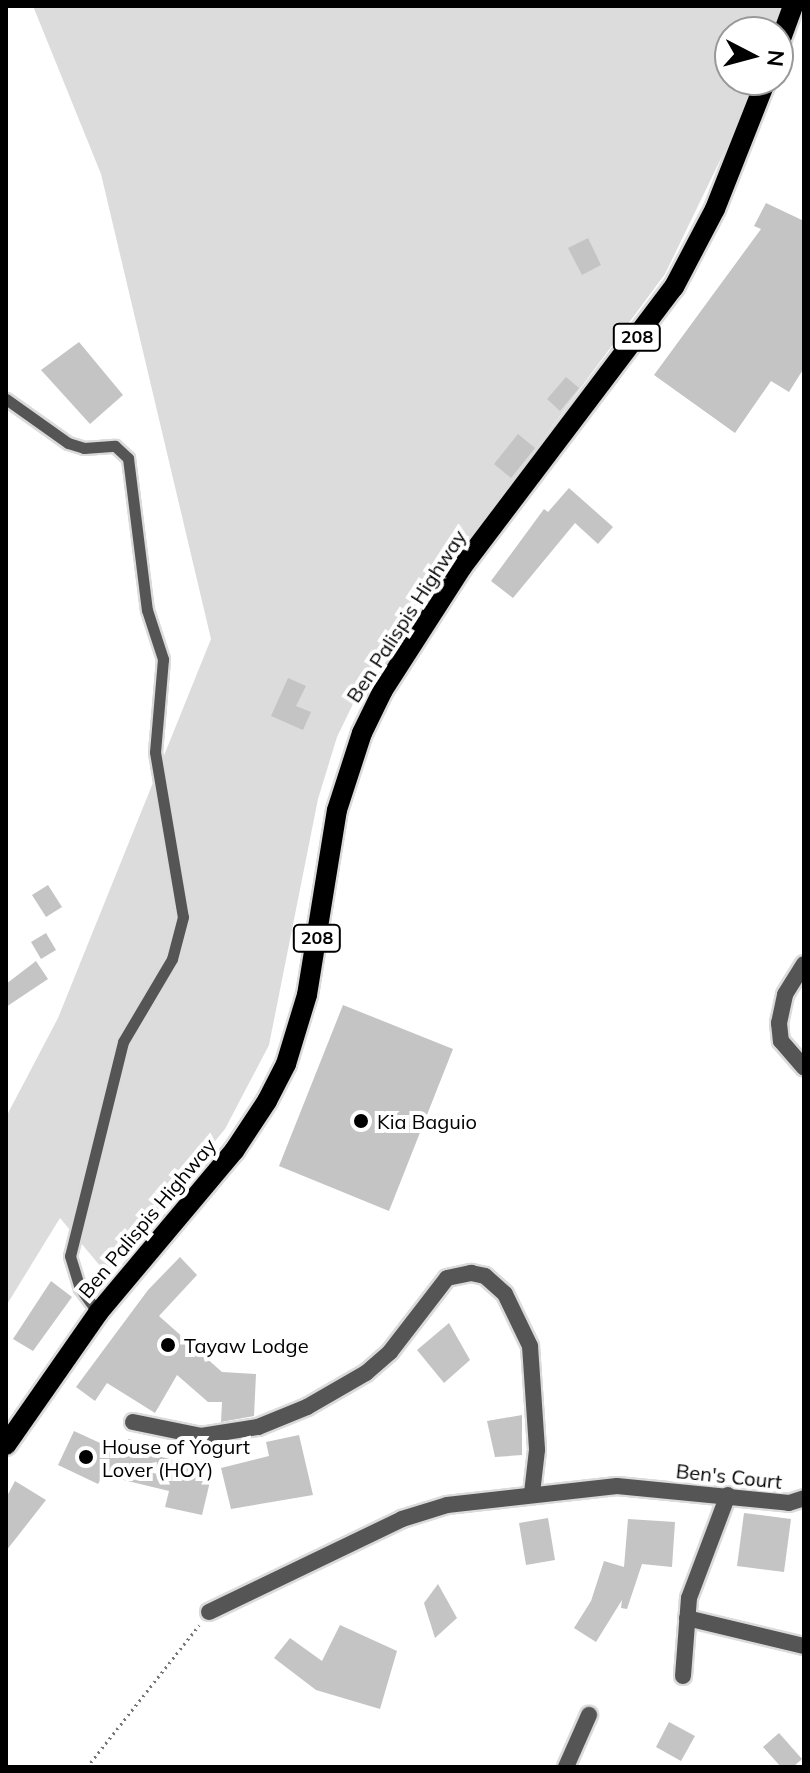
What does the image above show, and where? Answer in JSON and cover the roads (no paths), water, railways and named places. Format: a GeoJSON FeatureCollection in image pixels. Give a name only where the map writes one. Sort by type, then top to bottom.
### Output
{"type":"FeatureCollection","features":[{"type":"Feature","properties":{"kind":"main road","name":"Ben Palispis Highway"},"geometry":{"type":"LineString","coordinates":[[6,1445],[98,1313],[234,1151],[267,1101],[286,1064],[307,995],[337,810],[362,733],[383,690],[462,567],[674,287],[715,209],[760,96]]}},
{"type":"Feature","properties":{"kind":"street"},"geometry":{"type":"LineString","coordinates":[[804,964],[785,995],[779,1023],[781,1041],[804,1067]]}},
{"type":"Feature","properties":{"kind":"street"},"geometry":{"type":"LineString","coordinates":[[133,1422],[201,1436],[258,1427],[307,1407],[366,1373],[390,1352],[447,1278],[471,1273],[485,1276],[505,1294],[530,1346],[537,1450],[532,1493]]}},
{"type":"Feature","properties":{"kind":"street","name":"Ben's Court"},"geometry":{"type":"LineString","coordinates":[[209,1612],[436,1507],[532,1493],[650,1488],[789,1503],[804,1498]]}},
{"type":"Feature","properties":{"kind":"street"},"geometry":{"type":"LineString","coordinates":[[683,1676],[687,1618],[694,1579],[728,1495]]}},
{"type":"Feature","properties":{"kind":"street"},"geometry":{"type":"LineString","coordinates":[[687,1618],[804,1646]]}},
{"type":"Feature","properties":{"kind":"street"},"geometry":{"type":"LineString","coordinates":[[566,1767],[589,1715]]}},
{"type":"Feature","properties":{"kind":"lane"},"geometry":{"type":"LineString","coordinates":[[6,399],[68,443],[115,446],[128,458],[147,610],[163,659],[155,752],[183,917],[172,959],[123,1042],[70,1256],[80,1288],[98,1313]]}},
{"type":"Feature","properties":{"kind":"place","name":"Kia Baguio"},"geometry":{"type":"Point","coordinates":[361,1121]}},
{"type":"Feature","properties":{"kind":"place","name":"Tayaw Lodge"},"geometry":{"type":"Point","coordinates":[168,1345]}},
{"type":"Feature","properties":{"kind":"place","name":"House of Yogurt Lover (HOY)"},"geometry":{"type":"Point","coordinates":[86,1457]}}]}
